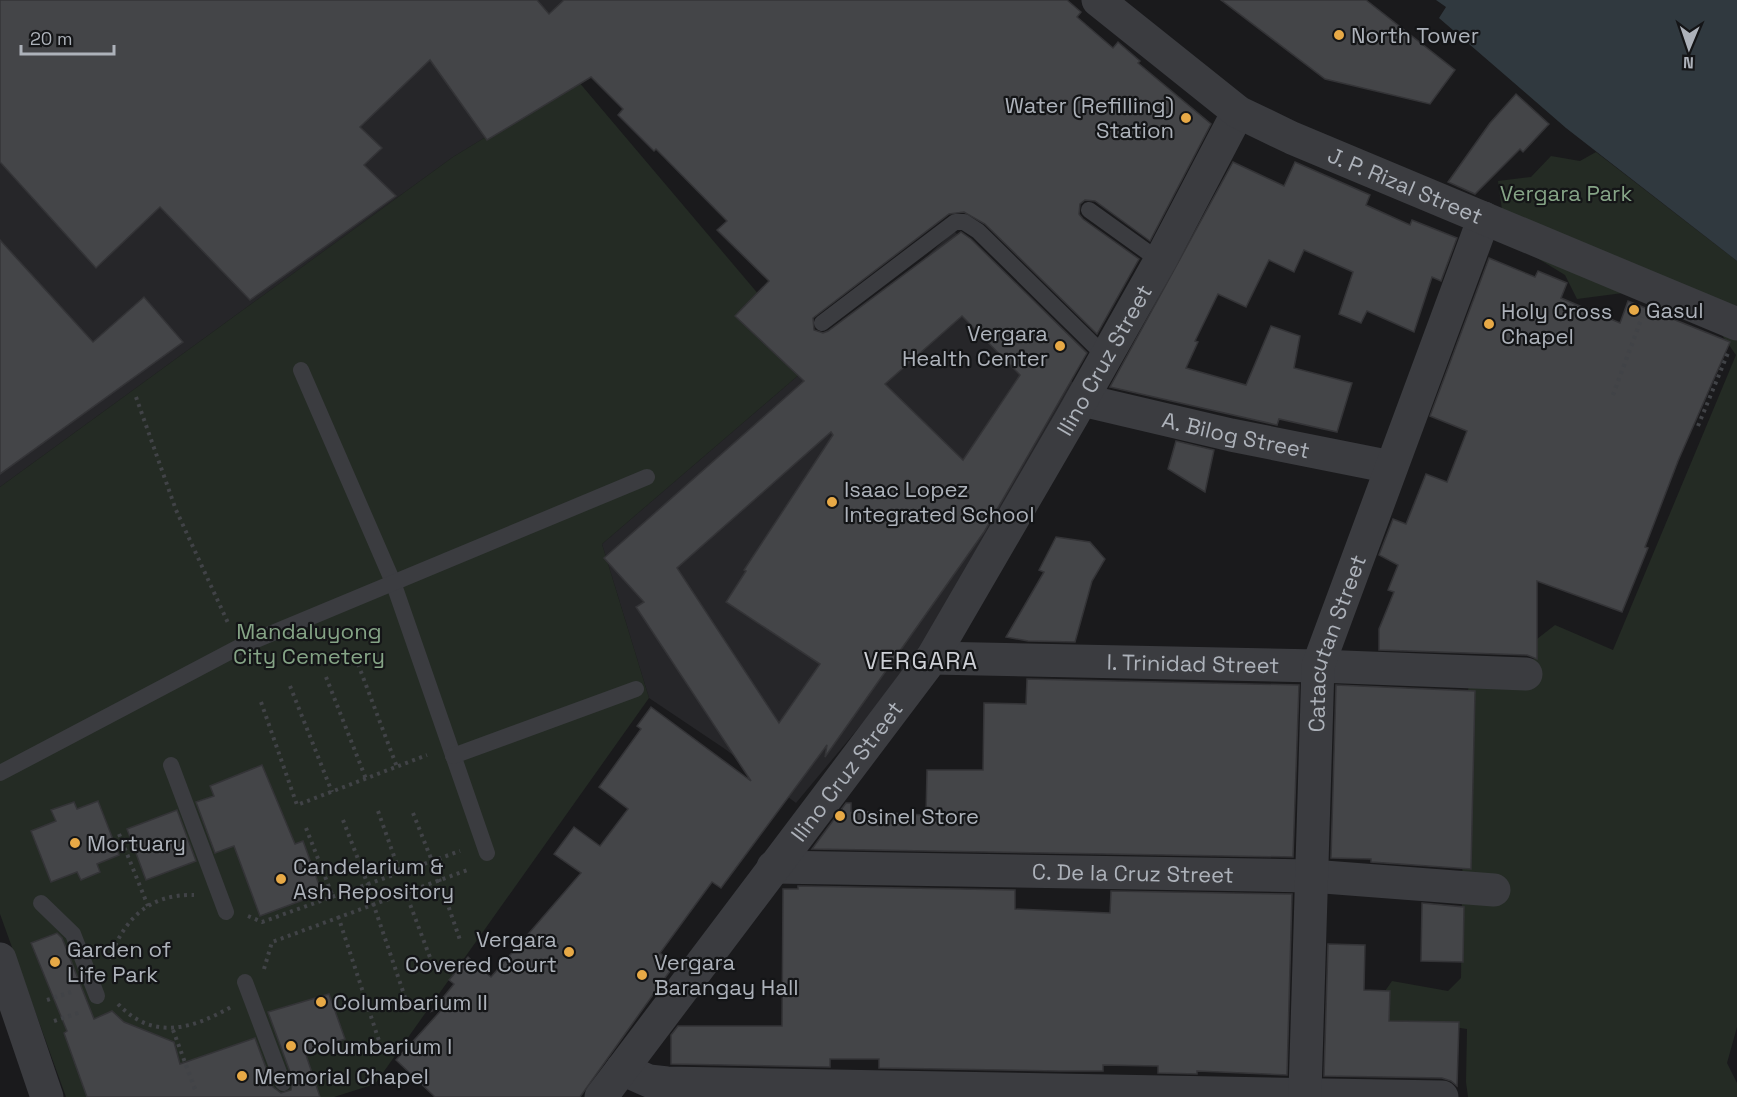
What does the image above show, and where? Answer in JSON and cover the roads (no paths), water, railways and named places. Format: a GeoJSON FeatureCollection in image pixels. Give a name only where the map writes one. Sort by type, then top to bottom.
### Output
{"type":"FeatureCollection","features":[{"type":"Feature","properties":{"kind":"street","name":"J. P. Rizal Street"},"geometry":{"type":"LineString","coordinates":[[1098,0],[1238,112],[1292,138],[1653,289],[1735,333]]}},
{"type":"Feature","properties":{"kind":"street","name":"Ilino Cruz Street"},"geometry":{"type":"LineString","coordinates":[[601,1097],[932,658],[1160,261],[1238,112]]}},
{"type":"Feature","properties":{"kind":"street","name":"Catacutan Street"},"geometry":{"type":"LineString","coordinates":[[1305,1093],[1318,666],[1484,218]]}},
{"type":"Feature","properties":{"kind":"street","name":"A. Bilog Street"},"geometry":{"type":"LineString","coordinates":[[1082,400],[1231,435],[1391,467]]}},
{"type":"Feature","properties":{"kind":"street","name":"I. Trinidad Street"},"geometry":{"type":"LineString","coordinates":[[932,658],[1318,666],[1526,674]]}},
{"type":"Feature","properties":{"kind":"street","name":"C. De la Cruz Street"},"geometry":{"type":"LineString","coordinates":[[773,867],[1311,876],[1494,890]]}},
{"type":"Feature","properties":{"kind":"street"},"geometry":{"type":"LineString","coordinates":[[0,959],[46,1097]]}},
{"type":"Feature","properties":{"kind":"street"},"geometry":{"type":"LineString","coordinates":[[622,1069],[649,1081],[667,1083],[999,1093],[1305,1093],[1442,1097]]}},
{"type":"Feature","properties":{"kind":"lane"},"geometry":{"type":"LineString","coordinates":[[1089,210],[1160,261]]}},
{"type":"Feature","properties":{"kind":"lane"},"geometry":{"type":"LineString","coordinates":[[822,323],[955,222],[964,222],[978,231],[1105,356]]}},
{"type":"Feature","properties":{"kind":"lane"},"geometry":{"type":"LineString","coordinates":[[301,370],[393,582],[451,751],[483,854]]}},
{"type":"Feature","properties":{"kind":"lane"},"geometry":{"type":"LineString","coordinates":[[0,773],[239,647],[647,477]]}},
{"type":"Feature","properties":{"kind":"lane"},"geometry":{"type":"LineString","coordinates":[[451,751],[636,689]]}},
{"type":"Feature","properties":{"kind":"lane"},"geometry":{"type":"LineString","coordinates":[[171,765],[226,912]]}},
{"type":"Feature","properties":{"kind":"lane"},"geometry":{"type":"LineString","coordinates":[[41,903],[73,934],[95,990]]}},
{"type":"Feature","properties":{"kind":"lane"},"geometry":{"type":"LineString","coordinates":[[247,989],[283,1083]]}},
{"type":"Feature","properties":{"kind":"place","name":"North Tower"},"geometry":{"type":"Point","coordinates":[1339,35]}},
{"type":"Feature","properties":{"kind":"place","name":"Water (Refilling) Station"},"geometry":{"type":"Point","coordinates":[1186,118]}},
{"type":"Feature","properties":{"kind":"place","name":"Gasul"},"geometry":{"type":"Point","coordinates":[1634,310]}},
{"type":"Feature","properties":{"kind":"place","name":"Holy Cross Chapel"},"geometry":{"type":"Point","coordinates":[1489,324]}},
{"type":"Feature","properties":{"kind":"place","name":"Vergara Health Center"},"geometry":{"type":"Point","coordinates":[1060,346]}},
{"type":"Feature","properties":{"kind":"place","name":"Isaac Lopez Integrated School"},"geometry":{"type":"Point","coordinates":[832,502]}},
{"type":"Feature","properties":{"kind":"place","name":"Osinel Store"},"geometry":{"type":"Point","coordinates":[840,816]}},
{"type":"Feature","properties":{"kind":"place","name":"Mortuary"},"geometry":{"type":"Point","coordinates":[75,843]}},
{"type":"Feature","properties":{"kind":"place","name":"Candelarium & Ash Repository"},"geometry":{"type":"Point","coordinates":[281,879]}},
{"type":"Feature","properties":{"kind":"place","name":"Vergara Covered Court"},"geometry":{"type":"Point","coordinates":[569,952]}},
{"type":"Feature","properties":{"kind":"place","name":"Garden of Life Park"},"geometry":{"type":"Point","coordinates":[55,962]}},
{"type":"Feature","properties":{"kind":"place","name":"Vergara Barangay Hall"},"geometry":{"type":"Point","coordinates":[642,975]}},
{"type":"Feature","properties":{"kind":"place","name":"Columbarium II"},"geometry":{"type":"Point","coordinates":[321,1002]}},
{"type":"Feature","properties":{"kind":"place","name":"Columbarium I"},"geometry":{"type":"Point","coordinates":[291,1046]}},
{"type":"Feature","properties":{"kind":"place","name":"Memorial Chapel"},"geometry":{"type":"Point","coordinates":[242,1076]}},
{"type":"Feature","properties":{"kind":"district","name":"VERGARA"},"geometry":{"type":"Point","coordinates":[921,660]}},
{"type":"Feature","properties":{"kind":"park label","name":"Vergara Park"},"geometry":{"type":"Point","coordinates":[1566,193]}},
{"type":"Feature","properties":{"kind":"park label","name":"Mandaluyong City Cemetery"},"geometry":{"type":"Point","coordinates":[309,644]}}]}
